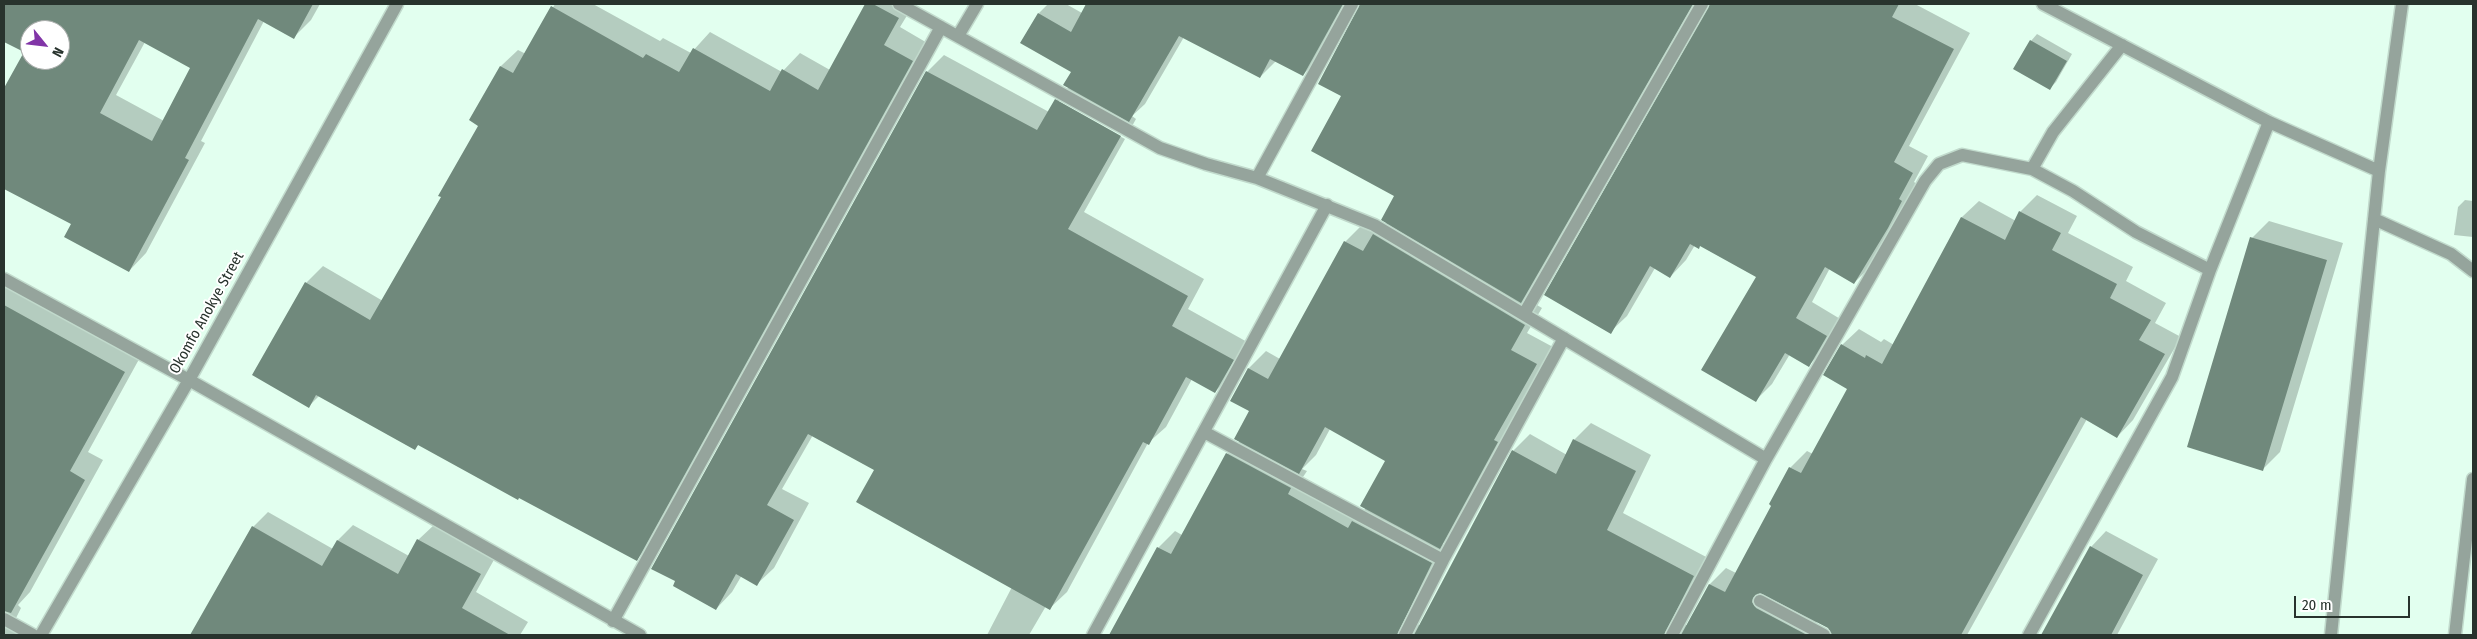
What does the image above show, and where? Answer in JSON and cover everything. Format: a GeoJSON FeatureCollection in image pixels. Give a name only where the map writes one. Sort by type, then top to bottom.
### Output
{"type":"FeatureCollection","features":[{"type":"Feature","properties":{"kind":"street","name":"Okomfo Anokye Street"},"geometry":{"type":"LineString","coordinates":[[41,635],[189,380],[397,4]]}},
{"type":"Feature","properties":{"kind":"street"},"geometry":{"type":"LineString","coordinates":[[899,4],[1160,148],[1206,164],[1257,178],[1374,225],[1766,459]]}},
{"type":"Feature","properties":{"kind":"street"},"geometry":{"type":"LineString","coordinates":[[958,36],[977,4]]}},
{"type":"Feature","properties":{"kind":"street"},"geometry":{"type":"LineString","coordinates":[[1257,178],[1352,4]]}},
{"type":"Feature","properties":{"kind":"street"},"geometry":{"type":"LineString","coordinates":[[1524,314],[1702,4]]}},
{"type":"Feature","properties":{"kind":"street"},"geometry":{"type":"LineString","coordinates":[[2043,4],[2269,122],[2379,171]]}},
{"type":"Feature","properties":{"kind":"street"},"geometry":{"type":"LineString","coordinates":[[2331,635],[2379,171],[2402,4]]}},
{"type":"Feature","properties":{"kind":"street"},"geometry":{"type":"LineString","coordinates":[[613,620],[941,27]]}},
{"type":"Feature","properties":{"kind":"street"},"geometry":{"type":"LineString","coordinates":[[2032,169],[2052,132],[2122,45]]}},
{"type":"Feature","properties":{"kind":"street"},"geometry":{"type":"LineString","coordinates":[[2029,635],[2172,376],[2210,270],[2269,122]]}},
{"type":"Feature","properties":{"kind":"street"},"geometry":{"type":"LineString","coordinates":[[1672,635],[1766,459],[1925,181],[1939,164],[1962,155],[2032,169],[2073,191],[2136,232],[2210,270]]}},
{"type":"Feature","properties":{"kind":"street"},"geometry":{"type":"LineString","coordinates":[[1093,635],[1327,205]]}},
{"type":"Feature","properties":{"kind":"street"},"geometry":{"type":"LineString","coordinates":[[2374,219],[2451,254],[2473,271]]}},
{"type":"Feature","properties":{"kind":"street"},"geometry":{"type":"LineString","coordinates":[[4,279],[189,380],[640,635]]}},
{"type":"Feature","properties":{"kind":"street"},"geometry":{"type":"LineString","coordinates":[[1406,635],[1443,560],[1564,338]]}},
{"type":"Feature","properties":{"kind":"street"},"geometry":{"type":"LineString","coordinates":[[1204,432],[1443,560]]}},
{"type":"Feature","properties":{"kind":"street"},"geometry":{"type":"LineString","coordinates":[[2455,635],[2473,479]]}},
{"type":"Feature","properties":{"kind":"street"},"geometry":{"type":"LineString","coordinates":[[1760,600],[1824,635]]}},
{"type":"Feature","properties":{"kind":"street"},"geometry":{"type":"LineString","coordinates":[[4,619],[33,635]]}},
{"type":"Feature","properties":{"kind":"building"},"geometry":{"type":"Polygon","coordinates":[[[4,4],[313,4],[294,39],[258,19],[185,158],[189,160],[129,272],[64,237],[71,224],[4,189],[4,88],[20,59],[20,70],[70,70],[70,20],[20,20],[20,50],[4,42],[4,4]],[[139,40],[100,113],[152,141],[190,68],[139,40]]]}},
{"type":"Feature","properties":{"kind":"building"},"geometry":{"type":"Polygon","coordinates":[[[865,4],[873,4],[899,18],[884,45],[913,61],[637,561],[519,498],[518,500],[418,445],[415,450],[316,395],[309,408],[252,375],[305,282],[370,320],[441,197],[438,196],[478,126],[469,120],[500,66],[513,73],[551,6],[643,58],[646,54],[679,72],[693,48],[770,91],[782,69],[818,90],[865,4]]]}},
{"type":"Feature","properties":{"kind":"building"},"geometry":{"type":"Polygon","coordinates":[[[1086,4],[1343,4],[1303,76],[1270,59],[1260,78],[1179,36],[1129,122],[1063,85],[1071,72],[1020,43],[1038,13],[1071,32],[1086,4]]]}},
{"type":"Feature","properties":{"kind":"building"},"geometry":{"type":"Polygon","coordinates":[[[1360,4],[1693,4],[1521,303],[1381,220],[1394,196],[1311,151],[1341,96],[1318,84],[1360,4]]]}},
{"type":"Feature","properties":{"kind":"building"},"geometry":{"type":"Polygon","coordinates":[[[1710,4],[1899,4],[1892,17],[1954,49],[1894,162],[1913,173],[1899,199],[1902,201],[1888,228],[1854,284],[1825,267],[1796,318],[1827,336],[1809,367],[1785,353],[1756,402],[1701,370],[1756,277],[1700,246],[1699,249],[1690,244],[1670,278],[1650,266],[1611,334],[1544,295],[1710,4]]]}},
{"type":"Feature","properties":{"kind":"building"},"geometry":{"type":"Polygon","coordinates":[[[2030,40],[2067,61],[2050,90],[2013,69],[2030,40]]]}},
{"type":"Feature","properties":{"kind":"building"},"geometry":{"type":"Polygon","coordinates":[[[926,71],[1037,130],[1055,99],[1121,136],[1068,229],[1188,296],[1172,326],[1234,360],[1215,393],[1186,377],[1149,445],[1143,442],[1050,610],[856,502],[874,470],[808,434],[767,505],[794,520],[757,586],[736,574],[716,610],[673,586],[675,581],[651,569],[926,71]]]}},
{"type":"Feature","properties":{"kind":"building"},"geometry":{"type":"Polygon","coordinates":[[[2019,211],[2061,233],[2052,250],[2117,284],[2110,298],[2151,320],[2139,340],[2165,354],[2117,438],[2081,417],[1961,635],[1832,635],[1828,628],[1760,593],[1753,598],[1752,602],[1756,608],[1807,635],[1681,635],[1709,584],[1725,592],[1771,506],[1769,504],[1789,467],[1801,473],[1847,389],[1823,375],[1841,344],[1865,358],[1866,355],[1882,364],[1961,217],[2005,240],[2019,211]]]}},
{"type":"Feature","properties":{"kind":"building"},"geometry":{"type":"Polygon","coordinates":[[[1373,234],[1525,325],[1511,350],[1537,364],[1494,440],[1498,442],[1440,549],[1360,506],[1385,461],[1325,427],[1299,474],[1234,439],[1249,411],[1230,401],[1248,368],[1268,379],[1344,241],[1363,251],[1373,234]]]}},
{"type":"Feature","properties":{"kind":"building"},"geometry":{"type":"Polygon","coordinates":[[[2250,237],[2327,260],[2263,471],[2187,447],[2250,237]]]}},
{"type":"Feature","properties":{"kind":"building"},"geometry":{"type":"Polygon","coordinates":[[[4,305],[125,372],[70,471],[85,480],[11,613],[4,611],[4,305]]]}},
{"type":"Feature","properties":{"kind":"building"},"geometry":{"type":"Polygon","coordinates":[[[1573,439],[1636,471],[1607,530],[1694,576],[1664,635],[1414,635],[1512,450],[1556,474],[1573,439]]]}},
{"type":"Feature","properties":{"kind":"building"},"geometry":{"type":"Polygon","coordinates":[[[1226,453],[1291,488],[1288,494],[1348,528],[1352,521],[1432,563],[1397,635],[1109,635],[1157,547],[1171,554],[1226,453]]]}},
{"type":"Feature","properties":{"kind":"building"},"geometry":{"type":"Polygon","coordinates":[[[252,526],[322,566],[337,540],[398,574],[417,539],[481,574],[462,608],[510,635],[190,635],[252,526]]]}},
{"type":"Feature","properties":{"kind":"building"},"geometry":{"type":"Polygon","coordinates":[[[2090,546],[2143,575],[2111,635],[2041,635],[2090,546]]]}}]}
